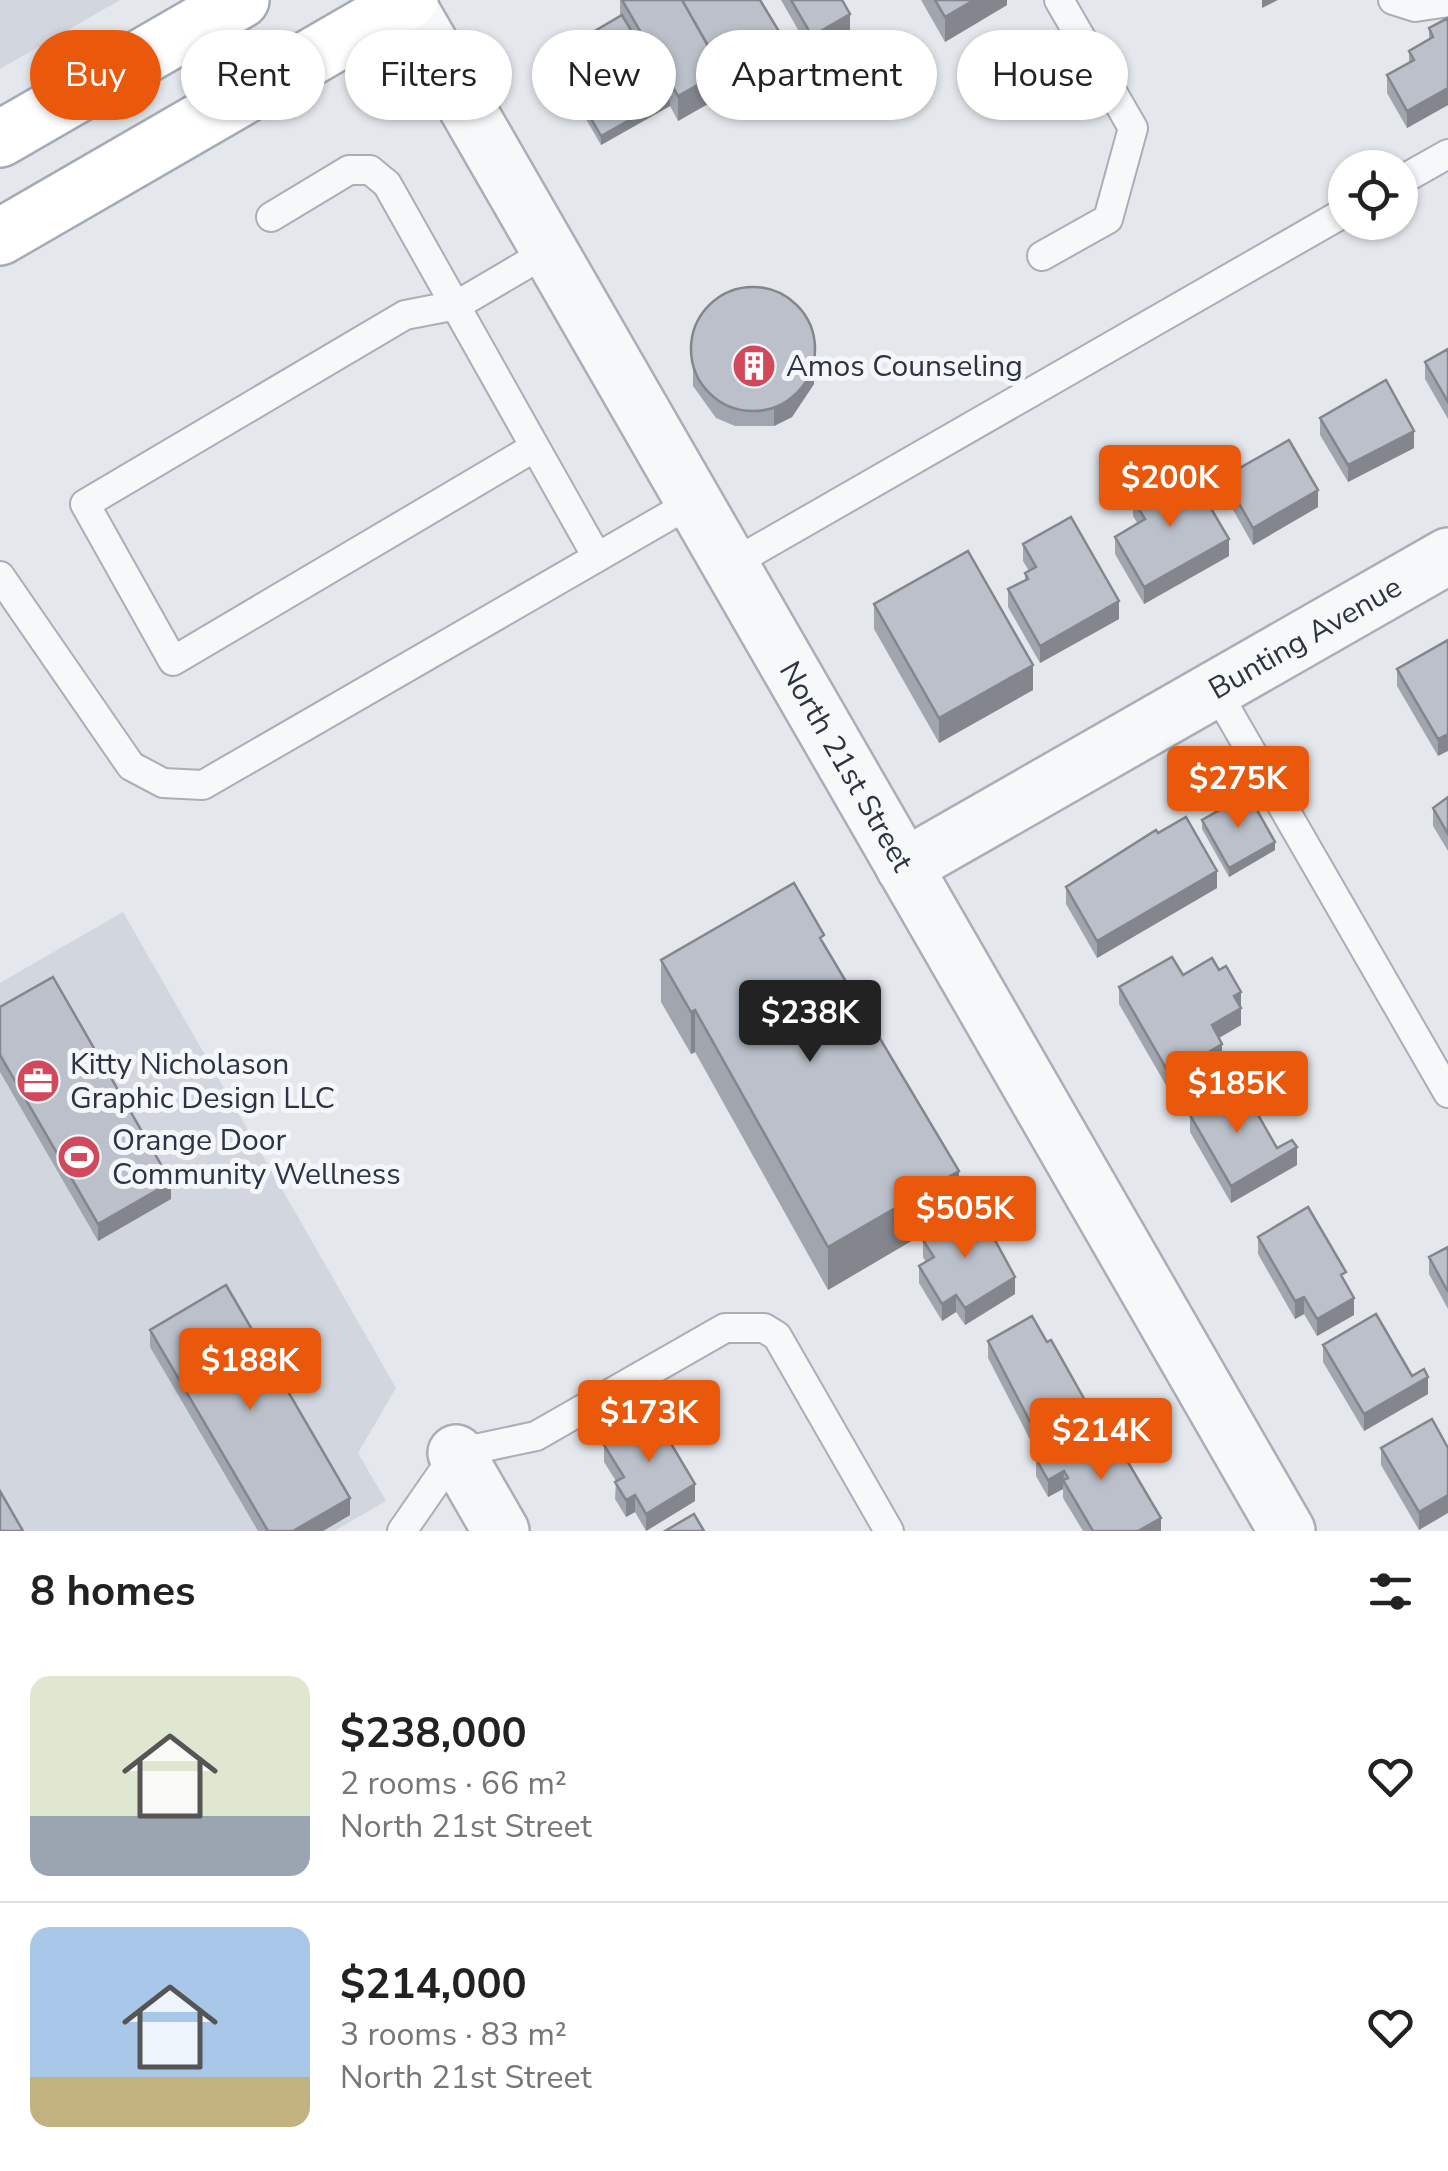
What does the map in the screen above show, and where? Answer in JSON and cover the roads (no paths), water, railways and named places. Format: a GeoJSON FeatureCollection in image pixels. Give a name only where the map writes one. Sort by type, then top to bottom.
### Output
{"type":"FeatureCollection","features":[{"type":"Feature","properties":{"kind":"main road"},"geometry":{"type":"LineString","coordinates":[[0,139],[242,0]]}},
{"type":"Feature","properties":{"kind":"main road"},"geometry":{"type":"LineString","coordinates":[[96,181],[158,107],[322,13],[328,0]]}},
{"type":"Feature","properties":{"kind":"main road"},"geometry":{"type":"LineString","coordinates":[[0,237],[408,1]]}},
{"type":"Feature","properties":{"kind":"street","name":"North 21st Street"},"geometry":{"type":"LineString","coordinates":[[408,1],[1287,1531]]}},
{"type":"Feature","properties":{"kind":"street","name":"Bunting Avenue"},"geometry":{"type":"LineString","coordinates":[[904,867],[1448,556]]}},
{"type":"Feature","properties":{"kind":"street"},"geometry":{"type":"LineString","coordinates":[[456,1453],[501,1531]]}},
{"type":"Feature","properties":{"kind":"lane"},"geometry":{"type":"LineString","coordinates":[[1042,256],[1108,219],[1132,128],[1059,0]]}},
{"type":"Feature","properties":{"kind":"lane"},"geometry":{"type":"LineString","coordinates":[[1393,0],[1415,7],[1448,2]]}},
{"type":"Feature","properties":{"kind":"lane"},"geometry":{"type":"LineString","coordinates":[[1418,171],[1448,154]]}},
{"type":"Feature","properties":{"kind":"lane"},"geometry":{"type":"LineString","coordinates":[[271,216],[349,170],[370,170],[387,184],[597,556]]}},
{"type":"Feature","properties":{"kind":"lane"},"geometry":{"type":"LineString","coordinates":[[730,565],[1328,222]]}},
{"type":"Feature","properties":{"kind":"lane"},"geometry":{"type":"LineString","coordinates":[[536,447],[173,661],[85,504],[404,314],[457,305],[550,251]]}},
{"type":"Feature","properties":{"kind":"lane"},"geometry":{"type":"LineString","coordinates":[[0,576],[131,766],[163,783],[204,786],[693,502]]}},
{"type":"Feature","properties":{"kind":"lane"},"geometry":{"type":"LineString","coordinates":[[1215,689],[1448,1093]]}},
{"type":"Feature","properties":{"kind":"lane"},"geometry":{"type":"LineString","coordinates":[[402,1531],[456,1453],[536,1436],[725,1328],[764,1328],[777,1336],[888,1531]]}},
{"type":"Feature","properties":{"kind":"place","name":"Amos Counseling"},"geometry":{"type":"Point","coordinates":[754,366]}},
{"type":"Feature","properties":{"kind":"place","name":"Kitty Nicholason Graphic Design LLC"},"geometry":{"type":"Point","coordinates":[38,1081]}},
{"type":"Feature","properties":{"kind":"place","name":"Orange Door Community Wellness"},"geometry":{"type":"Point","coordinates":[79,1157]}}]}
